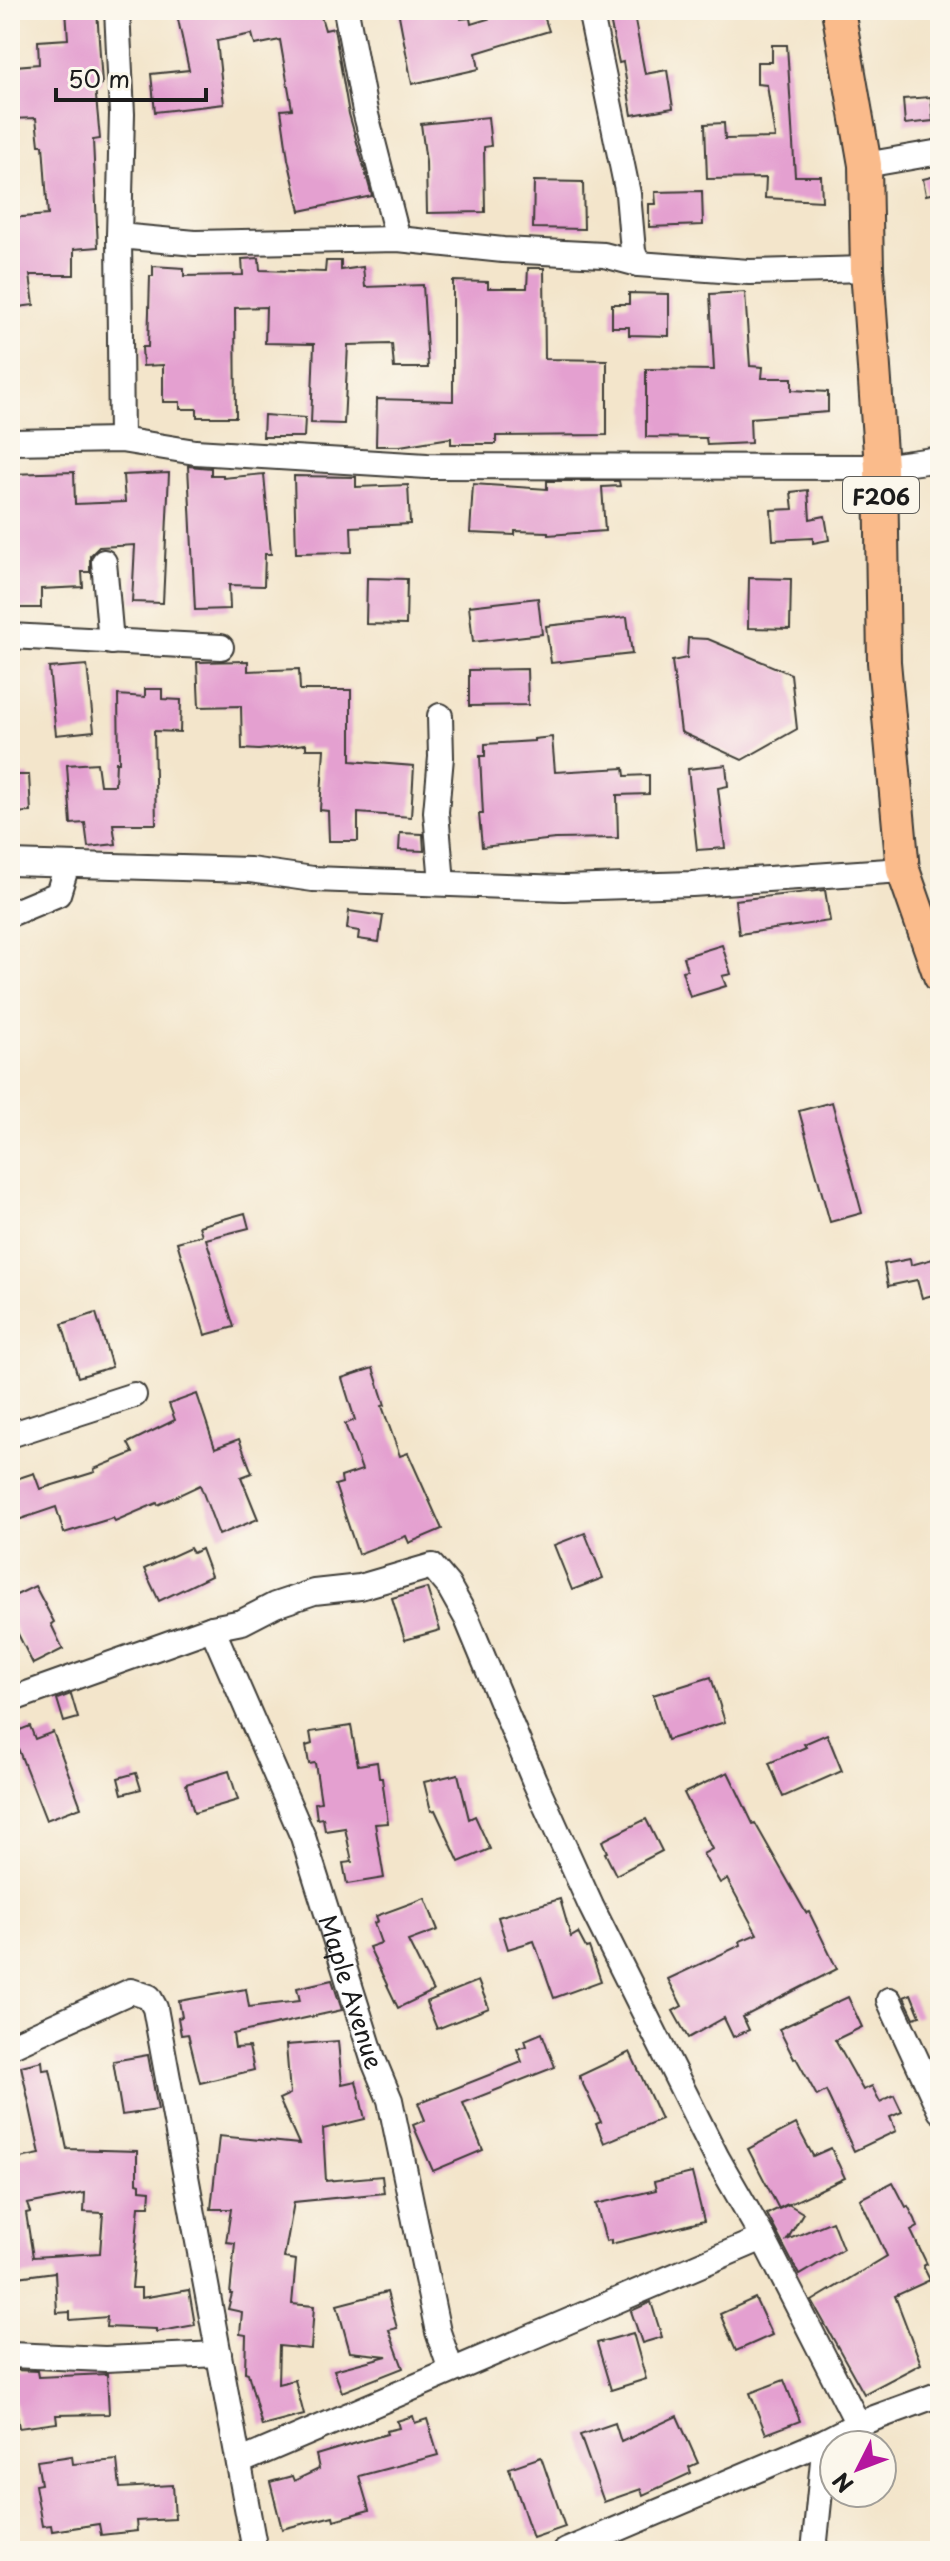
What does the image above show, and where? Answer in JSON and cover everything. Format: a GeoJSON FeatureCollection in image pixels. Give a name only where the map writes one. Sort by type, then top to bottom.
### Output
{"type":"FeatureCollection","features":[{"type":"Feature","properties":{"kind":"main road","name":"F206"},"geometry":{"type":"LineString","coordinates":[[838,10],[865,165],[867,269],[881,467],[884,662],[903,870],[940,976]]}},
{"type":"Feature","properties":{"kind":"street"},"geometry":{"type":"LineString","coordinates":[[117,10],[122,114],[119,236],[121,440]]}},
{"type":"Feature","properties":{"kind":"street"},"geometry":{"type":"LineString","coordinates":[[346,10],[365,111],[398,239]]}},
{"type":"Feature","properties":{"kind":"street"},"geometry":{"type":"LineString","coordinates":[[590,10],[628,194],[633,251],[638,264]]}},
{"type":"Feature","properties":{"kind":"street"},"geometry":{"type":"LineString","coordinates":[[865,165],[940,152]]}},
{"type":"Feature","properties":{"kind":"street"},"geometry":{"type":"LineString","coordinates":[[119,236],[195,243],[398,239],[503,250],[604,255],[638,264],[749,272],[867,269]]}},
{"type":"Feature","properties":{"kind":"street"},"geometry":{"type":"LineString","coordinates":[[10,442],[121,440],[195,452],[427,466],[881,467],[940,459]]}},
{"type":"Feature","properties":{"kind":"street"},"geometry":{"type":"LineString","coordinates":[[104,562],[111,642]]}},
{"type":"Feature","properties":{"kind":"street"},"geometry":{"type":"LineString","coordinates":[[10,636],[221,647]]}},
{"type":"Feature","properties":{"kind":"street"},"geometry":{"type":"LineString","coordinates":[[440,716],[441,757],[436,812],[442,883]]}},
{"type":"Feature","properties":{"kind":"street"},"geometry":{"type":"LineString","coordinates":[[10,863],[250,870],[313,879],[564,888],[692,884],[903,870]]}},
{"type":"Feature","properties":{"kind":"street"},"geometry":{"type":"LineString","coordinates":[[10,914],[58,894],[67,865]]}},
{"type":"Feature","properties":{"kind":"street"},"geometry":{"type":"LineString","coordinates":[[10,1435],[134,1395]]}},
{"type":"Feature","properties":{"kind":"street"},"geometry":{"type":"LineString","coordinates":[[10,1700],[212,1628],[242,1622],[275,1605],[314,1592],[360,1587],[432,1566],[467,1619],[591,1906],[717,2158],[763,2238],[858,2424]]}},
{"type":"Feature","properties":{"kind":"street","name":"Maple Avenue"},"geometry":{"type":"LineString","coordinates":[[212,1628],[303,1837],[373,2059],[390,2100],[438,2332],[451,2370]]}},
{"type":"Feature","properties":{"kind":"street"},"geometry":{"type":"LineString","coordinates":[[10,2046],[131,1991],[149,1997],[155,2008],[255,2551]]}},
{"type":"Feature","properties":{"kind":"street"},"geometry":{"type":"LineString","coordinates":[[889,2000],[940,2111]]}},
{"type":"Feature","properties":{"kind":"street"},"geometry":{"type":"LineString","coordinates":[[239,2462],[763,2238]]}},
{"type":"Feature","properties":{"kind":"street"},"geometry":{"type":"LineString","coordinates":[[10,2355],[105,2359],[219,2354]]}},
{"type":"Feature","properties":{"kind":"street"},"geometry":{"type":"LineString","coordinates":[[848,2429],[940,2394]]}},
{"type":"Feature","properties":{"kind":"street"},"geometry":{"type":"LineString","coordinates":[[566,2551],[818,2444]]}},
{"type":"Feature","properties":{"kind":"street"},"geometry":{"type":"LineString","coordinates":[[814,2551],[818,2509]]}},
{"type":"Feature","properties":{"kind":"building"},"geometry":{"type":"Polygon","coordinates":[[[66,10],[97,10],[102,84],[95,86],[100,139],[93,140],[98,247],[74,249],[74,275],[30,275],[34,305],[18,307],[18,304],[10,305],[10,218],[48,215],[43,145],[39,145],[36,118],[10,119],[10,71],[15,71],[15,66],[39,64],[38,41],[68,39],[66,10]]]}},
{"type":"Feature","properties":{"kind":"building"},"geometry":{"type":"Polygon","coordinates":[[[176,10],[319,10],[325,30],[334,28],[349,114],[372,196],[300,211],[281,110],[292,109],[280,40],[255,45],[252,34],[217,41],[224,104],[155,112],[151,74],[189,70],[176,10]]]}},
{"type":"Feature","properties":{"kind":"building"},"geometry":{"type":"Polygon","coordinates":[[[398,10],[460,10],[461,19],[470,18],[471,24],[518,10],[542,10],[549,31],[476,53],[479,69],[412,84],[398,10]]]}},
{"type":"Feature","properties":{"kind":"building"},"geometry":{"type":"Polygon","coordinates":[[[608,10],[633,10],[645,74],[667,70],[673,108],[632,115],[623,62],[619,63],[608,10]]]}},
{"type":"Feature","properties":{"kind":"building"},"geometry":{"type":"Polygon","coordinates":[[[772,45],[787,45],[795,176],[821,176],[822,201],[765,198],[766,178],[707,179],[705,124],[724,123],[725,139],[775,138],[767,85],[757,84],[757,62],[772,62],[772,45]]]}},
{"type":"Feature","properties":{"kind":"building"},"geometry":{"type":"Polygon","coordinates":[[[931,97],[933,121],[905,124],[903,99],[931,97]]]}},
{"type":"Feature","properties":{"kind":"building"},"geometry":{"type":"Polygon","coordinates":[[[488,117],[491,146],[484,147],[485,212],[427,213],[426,162],[421,124],[488,117]]]}},
{"type":"Feature","properties":{"kind":"building"},"geometry":{"type":"Polygon","coordinates":[[[940,175],[940,192],[926,195],[923,179],[940,175]]]}},
{"type":"Feature","properties":{"kind":"building"},"geometry":{"type":"Polygon","coordinates":[[[534,181],[583,182],[584,229],[533,228],[534,181]]]}},
{"type":"Feature","properties":{"kind":"building"},"geometry":{"type":"Polygon","coordinates":[[[702,191],[703,225],[649,227],[649,204],[656,204],[655,192],[702,191]]]}},
{"type":"Feature","properties":{"kind":"building"},"geometry":{"type":"Polygon","coordinates":[[[259,258],[260,270],[325,272],[326,261],[341,261],[341,270],[363,267],[365,287],[423,285],[428,368],[394,368],[392,344],[348,345],[344,424],[311,423],[314,344],[265,343],[266,307],[235,308],[236,417],[197,417],[197,409],[180,409],[180,402],[163,402],[163,365],[143,366],[142,347],[148,347],[153,266],[184,268],[184,276],[243,275],[242,259],[259,258]]]}},
{"type":"Feature","properties":{"kind":"building"},"geometry":{"type":"Polygon","coordinates":[[[528,268],[544,268],[545,359],[607,360],[607,435],[496,436],[496,444],[451,444],[451,438],[400,446],[376,446],[377,399],[453,401],[453,281],[488,282],[488,288],[527,288],[528,268]]]}},
{"type":"Feature","properties":{"kind":"building"},"geometry":{"type":"Polygon","coordinates":[[[745,292],[750,366],[763,367],[762,378],[792,378],[792,390],[828,392],[828,412],[750,418],[751,443],[707,445],[706,438],[646,437],[646,369],[714,370],[710,294],[745,292]]]}},
{"type":"Feature","properties":{"kind":"building"},"geometry":{"type":"Polygon","coordinates":[[[629,293],[669,294],[669,336],[629,335],[629,327],[612,327],[612,304],[629,304],[629,293]]]}},
{"type":"Feature","properties":{"kind":"building"},"geometry":{"type":"Polygon","coordinates":[[[264,415],[305,418],[304,437],[263,437],[264,415]]]}},
{"type":"Feature","properties":{"kind":"building"},"geometry":{"type":"Polygon","coordinates":[[[188,466],[211,468],[211,475],[223,475],[223,478],[264,474],[271,554],[265,554],[264,586],[229,585],[230,609],[195,610],[188,466]]]}},
{"type":"Feature","properties":{"kind":"building"},"geometry":{"type":"Polygon","coordinates":[[[74,472],[75,504],[125,502],[123,475],[169,473],[163,603],[132,602],[135,545],[99,547],[90,556],[90,572],[82,572],[83,587],[41,589],[41,608],[10,608],[10,474],[74,472]]]}},
{"type":"Feature","properties":{"kind":"building"},"geometry":{"type":"Polygon","coordinates":[[[294,476],[356,477],[356,487],[408,485],[410,524],[351,527],[352,552],[296,553],[294,476]]]}},
{"type":"Feature","properties":{"kind":"building"},"geometry":{"type":"Polygon","coordinates":[[[547,481],[619,481],[620,486],[602,487],[605,531],[548,535],[548,532],[515,531],[515,535],[470,533],[473,484],[547,489],[547,481]]]}},
{"type":"Feature","properties":{"kind":"building"},"geometry":{"type":"Polygon","coordinates":[[[808,490],[810,519],[825,516],[829,540],[813,543],[813,538],[773,540],[771,510],[793,509],[791,492],[808,490]]]}},
{"type":"Feature","properties":{"kind":"building"},"geometry":{"type":"Polygon","coordinates":[[[367,578],[407,579],[406,625],[366,624],[367,578]]]}},
{"type":"Feature","properties":{"kind":"building"},"geometry":{"type":"Polygon","coordinates":[[[749,578],[791,579],[790,629],[748,628],[749,578]]]}},
{"type":"Feature","properties":{"kind":"building"},"geometry":{"type":"Polygon","coordinates":[[[538,598],[542,634],[473,642],[469,606],[538,598]]]}},
{"type":"Feature","properties":{"kind":"building"},"geometry":{"type":"Polygon","coordinates":[[[627,617],[632,654],[551,663],[546,626],[627,617]]]}},
{"type":"Feature","properties":{"kind":"building"},"geometry":{"type":"Polygon","coordinates":[[[688,638],[708,639],[791,674],[797,729],[742,760],[681,732],[672,661],[687,658],[688,638]]]}},
{"type":"Feature","properties":{"kind":"building"},"geometry":{"type":"Polygon","coordinates":[[[248,661],[248,671],[299,669],[300,690],[351,690],[351,761],[414,766],[411,817],[358,813],[358,841],[329,841],[328,811],[320,810],[324,749],[306,749],[306,744],[242,749],[241,706],[199,707],[197,662],[248,661]]]}},
{"type":"Feature","properties":{"kind":"building"},"geometry":{"type":"Polygon","coordinates":[[[87,665],[94,731],[56,735],[49,668],[87,665]]]}},
{"type":"Feature","properties":{"kind":"building"},"geometry":{"type":"Polygon","coordinates":[[[527,669],[528,705],[469,706],[469,670],[527,669]]]}},
{"type":"Feature","properties":{"kind":"building"},"geometry":{"type":"Polygon","coordinates":[[[145,689],[162,689],[162,699],[181,700],[180,732],[154,731],[156,824],[113,824],[116,844],[88,847],[85,823],[71,824],[67,765],[97,763],[100,785],[115,785],[116,762],[119,762],[118,695],[145,697],[145,689]]]}},
{"type":"Feature","properties":{"kind":"building"},"geometry":{"type":"Polygon","coordinates":[[[552,737],[555,772],[624,768],[625,776],[649,775],[649,794],[617,795],[618,838],[555,839],[482,847],[480,756],[485,756],[485,744],[552,737]]]}},
{"type":"Feature","properties":{"kind":"building"},"geometry":{"type":"Polygon","coordinates":[[[726,765],[728,786],[718,788],[725,848],[697,850],[688,769],[726,765]]]}},
{"type":"Feature","properties":{"kind":"building"},"geometry":{"type":"Polygon","coordinates":[[[10,775],[29,775],[31,812],[10,813],[10,775]]]}},
{"type":"Feature","properties":{"kind":"building"},"geometry":{"type":"Polygon","coordinates":[[[400,833],[423,834],[424,851],[399,850],[400,833]]]}},
{"type":"Feature","properties":{"kind":"building"},"geometry":{"type":"Polygon","coordinates":[[[825,890],[830,921],[739,934],[735,900],[825,890]]]}},
{"type":"Feature","properties":{"kind":"building"},"geometry":{"type":"Polygon","coordinates":[[[349,911],[383,916],[379,942],[358,939],[359,931],[347,929],[349,911]]]}},
{"type":"Feature","properties":{"kind":"building"},"geometry":{"type":"Polygon","coordinates":[[[722,945],[731,974],[722,976],[726,986],[690,997],[682,971],[687,970],[683,957],[722,945]]]}},
{"type":"Feature","properties":{"kind":"building"},"geometry":{"type":"Polygon","coordinates":[[[832,1102],[862,1213],[830,1222],[799,1111],[832,1102]]]}},
{"type":"Feature","properties":{"kind":"building"},"geometry":{"type":"Polygon","coordinates":[[[245,1213],[249,1228],[206,1239],[234,1327],[205,1335],[177,1242],[202,1235],[199,1226],[245,1213]]]}},
{"type":"Feature","properties":{"kind":"building"},"geometry":{"type":"Polygon","coordinates":[[[940,1257],[940,1293],[922,1298],[917,1280],[888,1286],[884,1264],[910,1259],[911,1265],[940,1257]]]}},
{"type":"Feature","properties":{"kind":"building"},"geometry":{"type":"Polygon","coordinates":[[[96,1313],[112,1367],[78,1377],[62,1324],[96,1313]]]}},
{"type":"Feature","properties":{"kind":"building"},"geometry":{"type":"Polygon","coordinates":[[[373,1368],[385,1405],[382,1406],[400,1456],[408,1453],[442,1529],[409,1543],[406,1536],[358,1554],[335,1485],[342,1483],[341,1477],[362,1470],[345,1424],[355,1420],[342,1378],[373,1368]]]}},
{"type":"Feature","properties":{"kind":"building"},"geometry":{"type":"Polygon","coordinates":[[[197,1394],[215,1448],[239,1439],[252,1473],[241,1477],[258,1519],[219,1535],[200,1485],[115,1521],[113,1518],[64,1533],[56,1507],[18,1520],[10,1498],[10,1481],[34,1473],[40,1489],[95,1472],[94,1469],[133,1453],[128,1443],[175,1420],[169,1404],[197,1394]]]}},
{"type":"Feature","properties":{"kind":"building"},"geometry":{"type":"Polygon","coordinates":[[[585,1533],[603,1578],[572,1590],[554,1545],[585,1533]]]}},
{"type":"Feature","properties":{"kind":"building"},"geometry":{"type":"Polygon","coordinates":[[[190,1548],[193,1553],[201,1549],[211,1576],[159,1601],[144,1569],[190,1548]]]}},
{"type":"Feature","properties":{"kind":"building"},"geometry":{"type":"Polygon","coordinates":[[[35,1586],[54,1622],[51,1624],[63,1649],[33,1664],[10,1618],[10,1598],[35,1586]]]}},
{"type":"Feature","properties":{"kind":"building"},"geometry":{"type":"Polygon","coordinates":[[[427,1588],[440,1630],[405,1640],[392,1598],[427,1588]]]}},
{"type":"Feature","properties":{"kind":"building"},"geometry":{"type":"Polygon","coordinates":[[[711,1677],[725,1722],[667,1740],[653,1695],[711,1677]]]}},
{"type":"Feature","properties":{"kind":"building"},"geometry":{"type":"Polygon","coordinates":[[[71,1694],[78,1718],[64,1722],[57,1699],[71,1694]]]}},
{"type":"Feature","properties":{"kind":"building"},"geometry":{"type":"Polygon","coordinates":[[[30,1726],[35,1739],[53,1732],[81,1807],[46,1820],[12,1733],[30,1726]]]}},
{"type":"Feature","properties":{"kind":"building"},"geometry":{"type":"Polygon","coordinates":[[[351,1726],[358,1765],[377,1762],[388,1823],[375,1824],[384,1878],[347,1884],[343,1863],[352,1862],[345,1828],[325,1831],[323,1818],[317,1819],[315,1803],[321,1802],[315,1763],[309,1764],[306,1746],[312,1744],[310,1732],[351,1726]]]}},
{"type":"Feature","properties":{"kind":"building"},"geometry":{"type":"Polygon","coordinates":[[[827,1734],[842,1771],[783,1797],[769,1763],[827,1734]]]}},
{"type":"Feature","properties":{"kind":"building"},"geometry":{"type":"Polygon","coordinates":[[[229,1771],[238,1800],[194,1813],[186,1784],[229,1771]]]}},
{"type":"Feature","properties":{"kind":"building"},"geometry":{"type":"Polygon","coordinates":[[[728,1772],[753,1824],[806,1913],[809,1912],[837,1969],[743,2017],[749,2030],[733,2037],[724,2018],[688,2038],[673,2011],[682,2006],[668,1979],[741,1945],[740,1941],[757,1934],[727,1879],[720,1883],[703,1854],[712,1849],[684,1793],[728,1772]]]}},
{"type":"Feature","properties":{"kind":"building"},"geometry":{"type":"Polygon","coordinates":[[[136,1773],[141,1789],[122,1794],[118,1778],[136,1773]]]}},
{"type":"Feature","properties":{"kind":"building"},"geometry":{"type":"Polygon","coordinates":[[[458,1774],[469,1819],[475,1816],[490,1849],[459,1862],[435,1810],[431,1811],[424,1782],[458,1774]]]}},
{"type":"Feature","properties":{"kind":"building"},"geometry":{"type":"Polygon","coordinates":[[[646,1819],[662,1851],[616,1875],[602,1841],[646,1819]]]}},
{"type":"Feature","properties":{"kind":"building"},"geometry":{"type":"Polygon","coordinates":[[[425,1898],[438,1930],[408,1941],[433,1991],[398,2008],[369,1947],[381,1943],[374,1923],[378,1921],[376,1916],[425,1898]]]}},
{"type":"Feature","properties":{"kind":"building"},"geometry":{"type":"Polygon","coordinates":[[[560,1899],[571,1937],[578,1933],[586,1948],[589,1947],[601,1981],[554,1998],[534,1941],[508,1949],[498,1917],[560,1899]]]}},
{"type":"Feature","properties":{"kind":"building"},"geometry":{"type":"Polygon","coordinates":[[[332,1980],[342,2010],[233,2034],[235,2048],[249,2047],[254,2070],[200,2083],[188,2034],[181,2035],[179,2001],[246,1989],[249,2007],[300,2001],[297,1988],[332,1980]]]}},
{"type":"Feature","properties":{"kind":"building"},"geometry":{"type":"Polygon","coordinates":[[[478,1981],[489,2008],[437,2029],[426,2002],[478,1981]]]}},
{"type":"Feature","properties":{"kind":"building"},"geometry":{"type":"Polygon","coordinates":[[[911,1994],[920,2016],[914,2018],[904,1997],[911,1994]]]}},
{"type":"Feature","properties":{"kind":"building"},"geometry":{"type":"Polygon","coordinates":[[[848,1997],[862,2027],[835,2040],[863,2090],[872,2086],[880,2102],[894,2095],[902,2112],[890,2117],[896,2131],[854,2151],[826,2091],[817,2096],[779,2029],[848,1997]]]}},
{"type":"Feature","properties":{"kind":"building"},"geometry":{"type":"Polygon","coordinates":[[[542,2033],[555,2067],[463,2103],[483,2150],[433,2171],[413,2125],[425,2120],[418,2103],[522,2062],[517,2049],[527,2046],[525,2040],[542,2033]]]}},
{"type":"Feature","properties":{"kind":"building"},"geometry":{"type":"Polygon","coordinates":[[[338,2041],[342,2084],[356,2081],[365,2119],[323,2129],[326,2181],[382,2176],[384,2193],[294,2202],[284,2258],[296,2260],[292,2304],[314,2306],[311,2349],[279,2346],[278,2384],[295,2380],[304,2415],[262,2426],[248,2373],[245,2372],[246,2335],[240,2334],[242,2312],[228,2309],[235,2243],[226,2242],[231,2209],[211,2209],[219,2136],[299,2144],[279,2099],[290,2094],[286,2045],[338,2041]]]}},
{"type":"Feature","properties":{"kind":"building"},"geometry":{"type":"Polygon","coordinates":[[[630,2052],[661,2119],[604,2143],[596,2124],[601,2122],[579,2076],[630,2052]]]}},
{"type":"Feature","properties":{"kind":"building"},"geometry":{"type":"Polygon","coordinates":[[[148,2055],[158,2110],[122,2115],[113,2061],[148,2055]]]}},
{"type":"Feature","properties":{"kind":"building"},"geometry":{"type":"Polygon","coordinates":[[[42,2061],[43,2070],[50,2069],[67,2149],[137,2151],[137,2183],[140,2190],[150,2191],[149,2206],[139,2206],[132,2288],[141,2288],[141,2298],[189,2290],[195,2325],[156,2332],[156,2329],[106,2327],[107,2317],[70,2320],[70,2312],[57,2313],[55,2272],[10,2278],[10,2160],[40,2154],[21,2066],[42,2061]],[[85,2193],[27,2204],[33,2257],[100,2253],[103,2213],[84,2212],[85,2193]]]}},
{"type":"Feature","properties":{"kind":"building"},"geometry":{"type":"Polygon","coordinates":[[[796,2124],[813,2156],[831,2148],[845,2178],[779,2209],[748,2149],[796,2124]]]}},
{"type":"Feature","properties":{"kind":"building"},"geometry":{"type":"Polygon","coordinates":[[[692,2173],[704,2221],[611,2244],[611,2240],[606,2241],[596,2204],[656,2190],[654,2182],[692,2173]]]}},
{"type":"Feature","properties":{"kind":"building"},"geometry":{"type":"Polygon","coordinates":[[[893,2182],[915,2219],[918,2227],[911,2231],[927,2264],[923,2266],[930,2280],[895,2296],[921,2364],[864,2394],[812,2301],[887,2256],[860,2199],[893,2182]]]}},
{"type":"Feature","properties":{"kind":"building"},"geometry":{"type":"Polygon","coordinates":[[[788,2204],[803,2213],[787,2240],[832,2221],[843,2249],[799,2275],[767,2214],[788,2204]]]}},
{"type":"Feature","properties":{"kind":"building"},"geometry":{"type":"Polygon","coordinates":[[[387,2292],[397,2328],[389,2330],[403,2368],[342,2392],[334,2370],[387,2356],[350,2352],[337,2305],[387,2292]]]}},
{"type":"Feature","properties":{"kind":"building"},"geometry":{"type":"Polygon","coordinates":[[[755,2298],[772,2335],[736,2351],[720,2314],[755,2298]]]}},
{"type":"Feature","properties":{"kind":"building"},"geometry":{"type":"Polygon","coordinates":[[[651,2302],[662,2337],[642,2343],[631,2311],[651,2302]]]}},
{"type":"Feature","properties":{"kind":"building"},"geometry":{"type":"Polygon","coordinates":[[[633,2333],[646,2379],[611,2390],[597,2343],[633,2333]]]}},
{"type":"Feature","properties":{"kind":"building"},"geometry":{"type":"Polygon","coordinates":[[[14,2370],[37,2371],[38,2377],[107,2374],[109,2414],[56,2415],[57,2423],[19,2428],[11,2380],[16,2380],[14,2370]]]}},
{"type":"Feature","properties":{"kind":"building"},"geometry":{"type":"Polygon","coordinates":[[[784,2380],[800,2421],[766,2434],[750,2393],[784,2380]]]}},
{"type":"Feature","properties":{"kind":"building"},"geometry":{"type":"Polygon","coordinates":[[[413,2416],[415,2423],[427,2419],[438,2455],[359,2476],[369,2510],[282,2529],[270,2482],[292,2476],[294,2481],[319,2469],[316,2455],[387,2434],[386,2431],[399,2428],[397,2421],[413,2416]]]}},
{"type":"Feature","properties":{"kind":"building"},"geometry":{"type":"Polygon","coordinates":[[[677,2416],[698,2463],[689,2467],[691,2473],[643,2495],[641,2489],[604,2502],[580,2435],[615,2423],[621,2442],[677,2416]]]}},
{"type":"Feature","properties":{"kind":"building"},"geometry":{"type":"Polygon","coordinates":[[[72,2456],[73,2464],[117,2460],[120,2488],[173,2485],[175,2519],[136,2521],[137,2531],[101,2535],[99,2524],[52,2531],[51,2525],[42,2526],[35,2485],[41,2484],[37,2461],[72,2456]]]}},
{"type":"Feature","properties":{"kind":"building"},"geometry":{"type":"Polygon","coordinates":[[[541,2457],[565,2527],[533,2538],[509,2468],[541,2457]]]}}]}
